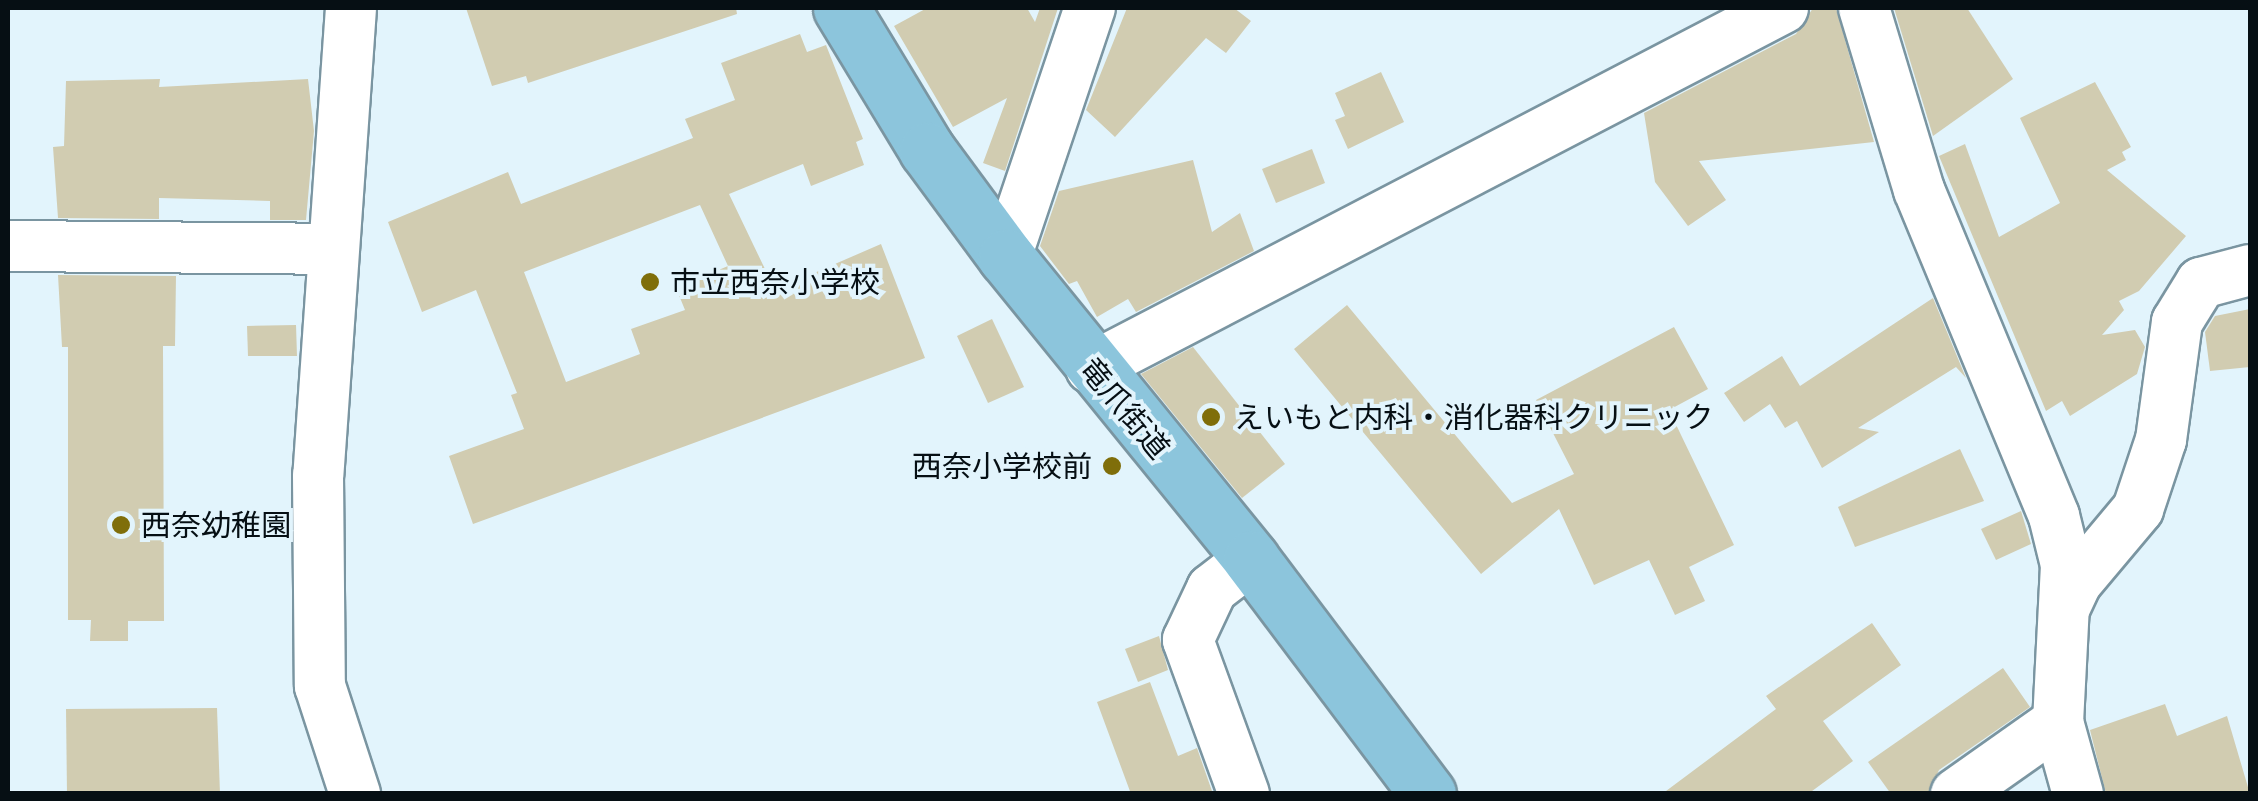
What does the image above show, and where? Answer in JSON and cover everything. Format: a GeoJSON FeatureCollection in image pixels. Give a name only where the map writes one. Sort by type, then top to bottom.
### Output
{"type":"FeatureCollection","features":[{"type":"Feature","properties":{"kind":"main road","name":"竜爪街道"},"geometry":{"type":"LineString","coordinates":[[842,8],[927,150],[1006,257],[1091,368],[1251,559],[1428,794]]}},
{"type":"Feature","properties":{"kind":"street"},"geometry":{"type":"LineString","coordinates":[[352,8],[318,476],[320,686],[355,794]]}},
{"type":"Feature","properties":{"kind":"street"},"geometry":{"type":"LineString","coordinates":[[1006,257],[1090,8]]}},
{"type":"Feature","properties":{"kind":"street"},"geometry":{"type":"LineString","coordinates":[[1091,368],[1784,8]]}},
{"type":"Feature","properties":{"kind":"street"},"geometry":{"type":"LineString","coordinates":[[1864,8],[1920,190],[2054,516],[2066,565],[2058,722],[2078,794]]}},
{"type":"Feature","properties":{"kind":"street"},"geometry":{"type":"LineString","coordinates":[[8,246],[333,250]]}},
{"type":"Feature","properties":{"kind":"street"},"geometry":{"type":"LineString","coordinates":[[2061,617],[2076,583],[2138,509],[2161,440],[2177,322],[2201,283],[2250,270]]}},
{"type":"Feature","properties":{"kind":"street"},"geometry":{"type":"LineString","coordinates":[[1244,794],[1188,640],[1212,589],[1251,559]]}},
{"type":"Feature","properties":{"kind":"street"},"geometry":{"type":"LineString","coordinates":[[1956,794],[2058,722]]}},
{"type":"Feature","properties":{"kind":"building"},"geometry":{"type":"Polygon","coordinates":[[[466,8],[736,8],[737,14],[528,83],[526,76],[492,86],[466,8]]]}},
{"type":"Feature","properties":{"kind":"building"},"geometry":{"type":"Polygon","coordinates":[[[927,8],[1027,8],[1035,22],[1040,8],[1058,8],[1005,171],[983,163],[1007,98],[953,127],[894,26],[927,8]]]}},
{"type":"Feature","properties":{"kind":"building"},"geometry":{"type":"Polygon","coordinates":[[[1127,8],[1234,8],[1251,21],[1226,53],[1206,38],[1115,137],[1086,110],[1127,8]]]}},
{"type":"Feature","properties":{"kind":"building"},"geometry":{"type":"Polygon","coordinates":[[[1813,8],[1836,8],[1874,142],[1699,161],[1726,200],[1688,226],[1655,182],[1644,113],[1796,34],[1813,8]]]}},
{"type":"Feature","properties":{"kind":"building"},"geometry":{"type":"Polygon","coordinates":[[[1894,8],[1967,8],[2013,79],[1933,136],[1894,8]]]}},
{"type":"Feature","properties":{"kind":"building"},"geometry":{"type":"Polygon","coordinates":[[[800,34],[807,52],[826,45],[863,139],[856,142],[864,165],[811,186],[803,164],[729,194],[775,290],[881,244],[925,358],[473,524],[449,456],[524,429],[511,395],[517,393],[476,290],[422,312],[388,222],[508,172],[521,204],[693,138],[685,119],[735,100],[721,63],[800,34]],[[700,205],[524,272],[566,382],[640,354],[631,329],[685,310],[676,288],[728,266],[700,205]]]}},
{"type":"Feature","properties":{"kind":"building"},"geometry":{"type":"Polygon","coordinates":[[[1381,72],[1404,122],[1348,149],[1335,120],[1345,116],[1335,93],[1381,72]]]}},
{"type":"Feature","properties":{"kind":"building"},"geometry":{"type":"Polygon","coordinates":[[[160,79],[159,87],[308,79],[314,131],[306,220],[270,220],[270,201],[159,198],[159,219],[58,218],[53,147],[64,146],[66,81],[160,79]]]}},
{"type":"Feature","properties":{"kind":"building"},"geometry":{"type":"Polygon","coordinates":[[[2095,82],[2131,147],[2122,152],[2126,160],[2107,170],[2186,236],[2139,291],[2119,301],[2124,310],[2102,335],[2135,330],[2145,347],[2137,374],[2070,416],[2062,401],[2046,411],[1939,156],[1965,144],[1999,237],[2060,203],[2020,118],[2095,82]]]}},
{"type":"Feature","properties":{"kind":"building"},"geometry":{"type":"Polygon","coordinates":[[[1312,149],[1325,183],[1276,203],[1262,169],[1312,149]]]}},
{"type":"Feature","properties":{"kind":"building"},"geometry":{"type":"Polygon","coordinates":[[[1193,160],[1212,232],[1240,213],[1254,251],[1136,312],[1128,299],[1097,317],[1077,281],[1069,284],[1040,246],[1059,191],[1193,160]]]}},
{"type":"Feature","properties":{"kind":"building"},"geometry":{"type":"Polygon","coordinates":[[[58,275],[176,276],[175,346],[163,346],[164,621],[128,621],[128,641],[90,641],[91,620],[68,620],[68,347],[62,347],[58,275]]]}},
{"type":"Feature","properties":{"kind":"building"},"geometry":{"type":"Polygon","coordinates":[[[1933,298],[1966,378],[1956,367],[1858,428],[1879,432],[1822,468],[1797,421],[1785,428],[1770,404],[1744,422],[1724,393],[1782,356],[1800,386],[1933,298]]]}},
{"type":"Feature","properties":{"kind":"building"},"geometry":{"type":"Polygon","coordinates":[[[1347,305],[1512,503],[1574,474],[1536,400],[1674,327],[1708,389],[1669,410],[1734,545],[1689,567],[1705,601],[1675,615],[1649,560],[1594,585],[1559,509],[1481,574],[1294,349],[1347,305]]]}},
{"type":"Feature","properties":{"kind":"building"},"geometry":{"type":"Polygon","coordinates":[[[2250,309],[2250,367],[2210,371],[2205,332],[2215,316],[2250,309]]]}},
{"type":"Feature","properties":{"kind":"building"},"geometry":{"type":"Polygon","coordinates":[[[992,319],[1024,387],[988,403],[957,336],[992,319]]]}},
{"type":"Feature","properties":{"kind":"building"},"geometry":{"type":"Polygon","coordinates":[[[296,325],[297,356],[248,356],[247,326],[296,325]]]}},
{"type":"Feature","properties":{"kind":"building"},"geometry":{"type":"Polygon","coordinates":[[[1193,347],[1285,464],[1242,498],[1141,374],[1193,347]]]}},
{"type":"Feature","properties":{"kind":"building"},"geometry":{"type":"Polygon","coordinates":[[[1960,449],[1984,501],[1855,547],[1838,507],[1960,449]]]}},
{"type":"Feature","properties":{"kind":"building"},"geometry":{"type":"Polygon","coordinates":[[[2021,511],[2031,544],[1996,560],[1981,529],[2021,511]]]}},
{"type":"Feature","properties":{"kind":"building"},"geometry":{"type":"Polygon","coordinates":[[[1872,623],[1901,665],[1823,721],[1853,761],[1808,794],[1662,794],[1776,709],[1766,696],[1872,623]]]}},
{"type":"Feature","properties":{"kind":"building"},"geometry":{"type":"Polygon","coordinates":[[[1159,636],[1168,670],[1138,682],[1125,649],[1159,636]]]}},
{"type":"Feature","properties":{"kind":"building"},"geometry":{"type":"Polygon","coordinates":[[[2003,668],[2030,707],[1939,770],[1928,794],[1891,794],[1868,762],[2003,668]]]}},
{"type":"Feature","properties":{"kind":"building"},"geometry":{"type":"Polygon","coordinates":[[[1150,682],[1178,756],[1197,748],[1213,794],[1131,794],[1097,702],[1150,682]]]}},
{"type":"Feature","properties":{"kind":"building"},"geometry":{"type":"Polygon","coordinates":[[[2165,704],[2177,736],[2227,716],[2250,794],[2106,794],[2090,730],[2165,704]]]}},
{"type":"Feature","properties":{"kind":"building"},"geometry":{"type":"Polygon","coordinates":[[[217,708],[220,794],[67,794],[66,709],[217,708]]]}},
{"type":"Feature","properties":{"kind":"place","name":"市立西奈小学校"},"geometry":{"type":"Point","coordinates":[650,282]}},
{"type":"Feature","properties":{"kind":"place","name":"えいもと内科・消化器科クリニック"},"geometry":{"type":"Point","coordinates":[1211,417]}},
{"type":"Feature","properties":{"kind":"place","name":"西奈小学校前"},"geometry":{"type":"Point","coordinates":[1112,466]}},
{"type":"Feature","properties":{"kind":"place","name":"西奈幼稚園"},"geometry":{"type":"Point","coordinates":[121,525]}}]}
